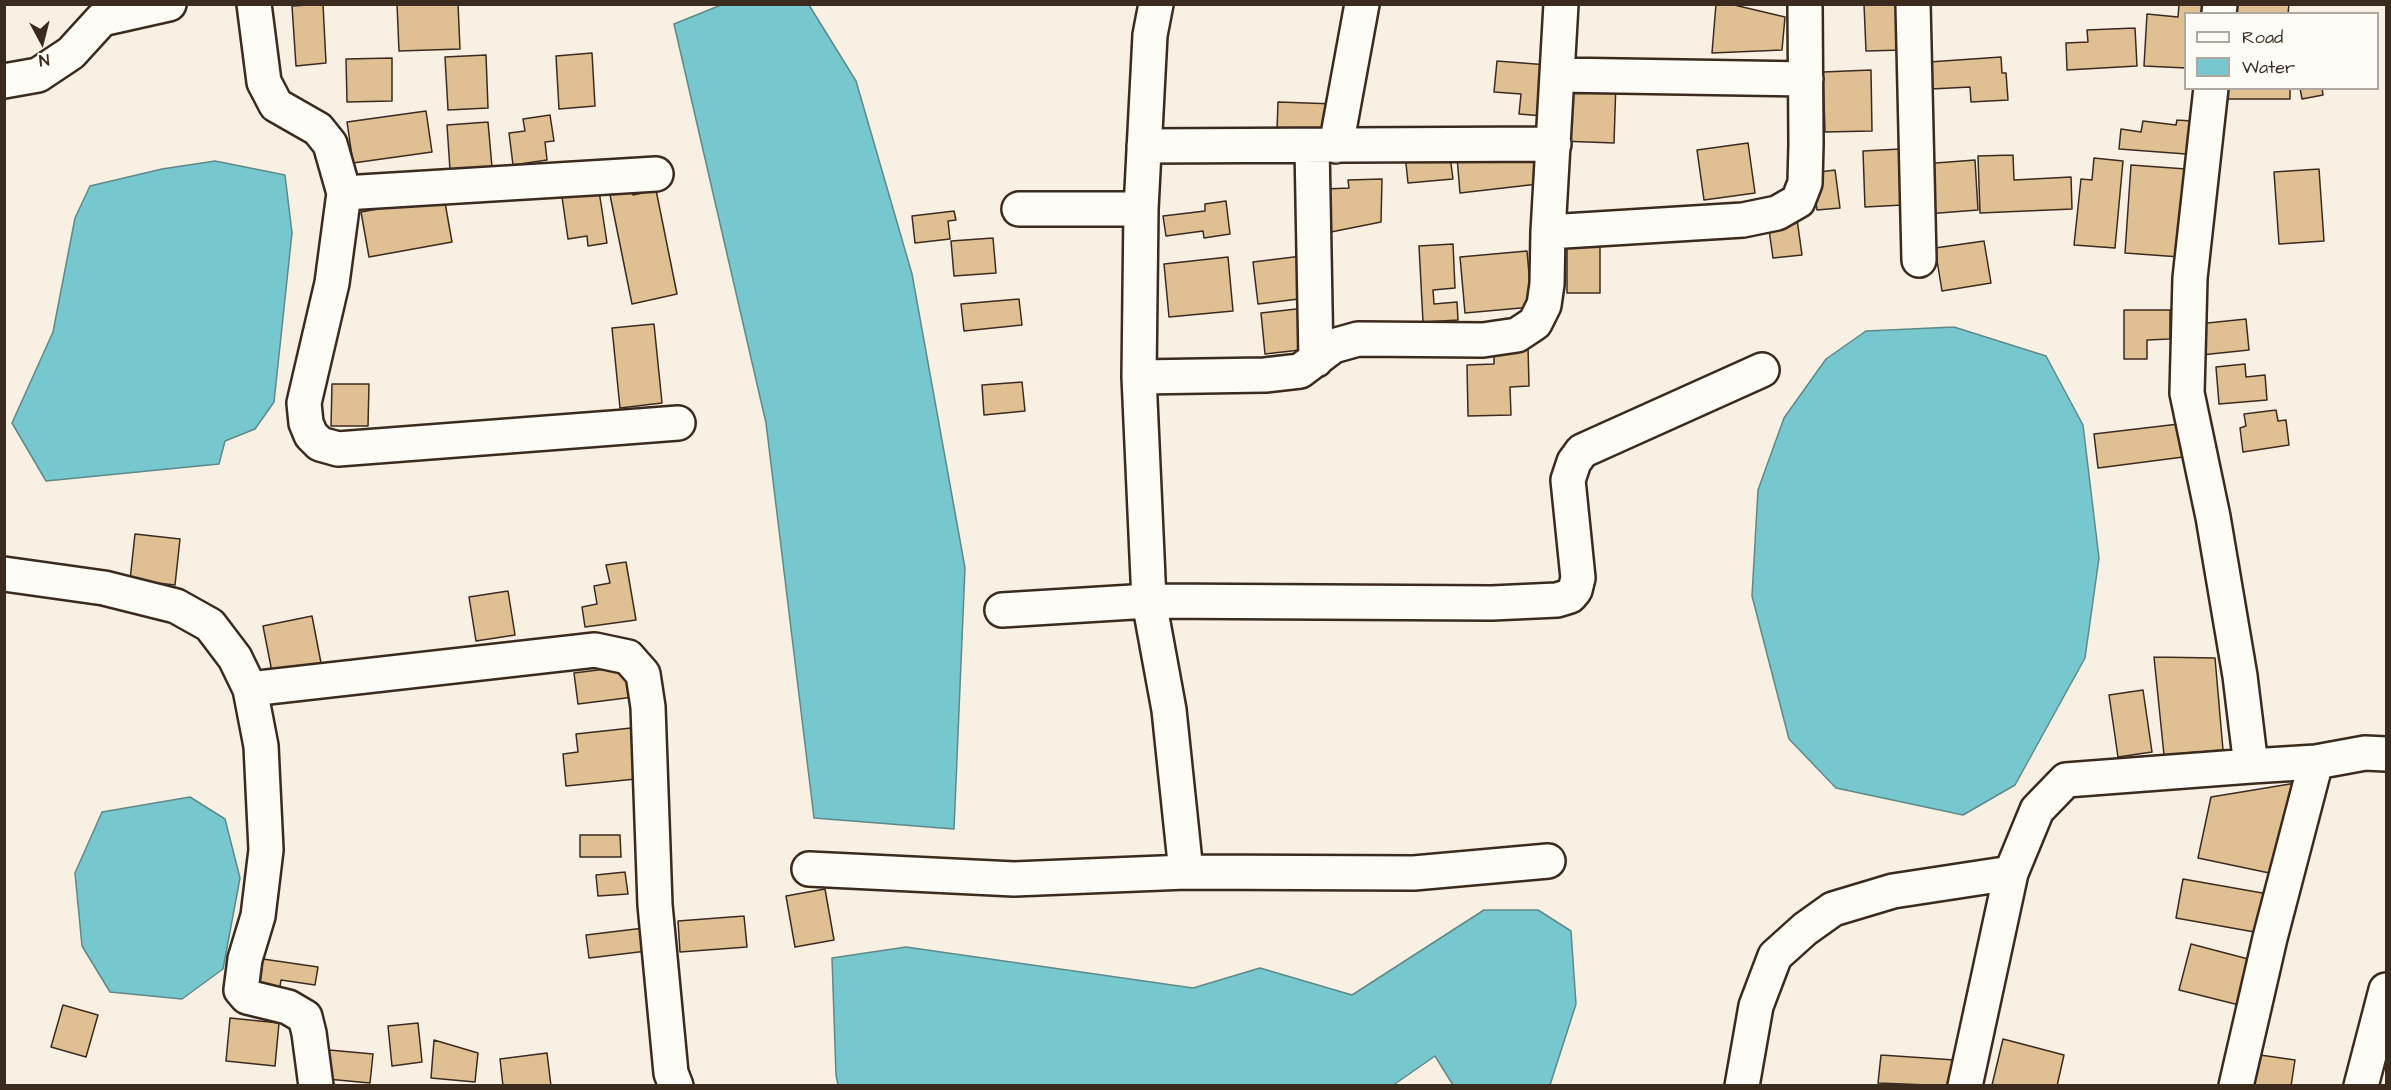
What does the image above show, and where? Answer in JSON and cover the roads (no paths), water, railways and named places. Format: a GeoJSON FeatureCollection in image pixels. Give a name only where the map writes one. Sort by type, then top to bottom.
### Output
{"type":"FeatureCollection","features":[{"type":"Feature","properties":{"kind":"street"},"geometry":{"type":"LineString","coordinates":[[4,81],[38,75],[71,53],[102,18],[169,4]]}},
{"type":"Feature","properties":{"kind":"street"},"geometry":{"type":"LineString","coordinates":[[254,4],[264,82],[276,105],[318,129],[330,144],[344,193],[332,283],[304,403],[306,423],[311,435],[320,444],[338,449],[678,423]]}},
{"type":"Feature","properties":{"kind":"street"},"geometry":{"type":"LineString","coordinates":[[1156,4],[1150,35],[1141,209],[1139,378],[1149,601],[1169,710],[1186,872]]}},
{"type":"Feature","properties":{"kind":"street"},"geometry":{"type":"LineString","coordinates":[[1316,360],[1324,146],[1362,4]]}},
{"type":"Feature","properties":{"kind":"street"},"geometry":{"type":"LineString","coordinates":[[1139,378],[1300,372],[1333,346],[1359,339],[1483,340],[1517,335],[1535,323],[1544,305],[1547,285],[1561,4]]}},
{"type":"Feature","properties":{"kind":"street"},"geometry":{"type":"LineString","coordinates":[[1548,232],[1743,220],[1777,213],[1798,201],[1805,183],[1805,4]]}},
{"type":"Feature","properties":{"kind":"street"},"geometry":{"type":"LineString","coordinates":[[1913,4],[1919,260]]}},
{"type":"Feature","properties":{"kind":"street"},"geometry":{"type":"LineString","coordinates":[[1558,75],[1806,79]]}},
{"type":"Feature","properties":{"kind":"street"},"geometry":{"type":"LineString","coordinates":[[2211,90],[2190,278],[2187,393],[2213,517],[2240,676],[2251,766]]}},
{"type":"Feature","properties":{"kind":"street"},"geometry":{"type":"LineString","coordinates":[[1144,146],[1554,144]]}},
{"type":"Feature","properties":{"kind":"street"},"geometry":{"type":"LineString","coordinates":[[344,193],[656,174]]}},
{"type":"Feature","properties":{"kind":"street"},"geometry":{"type":"LineString","coordinates":[[1019,209],[1141,209]]}},
{"type":"Feature","properties":{"kind":"street"},"geometry":{"type":"LineString","coordinates":[[1002,610],[1149,601],[1492,603],[1557,600],[1570,596],[1577,584],[1578,566],[1568,480],[1574,462],[1582,451],[1761,370]]}},
{"type":"Feature","properties":{"kind":"street"},"geometry":{"type":"LineString","coordinates":[[4,574],[104,588],[176,606],[210,625],[235,658],[250,689],[261,746],[266,850],[258,916],[245,959],[241,990],[247,997],[288,1007],[304,1017],[309,1034],[316,1086]]}},
{"type":"Feature","properties":{"kind":"street"},"geometry":{"type":"LineString","coordinates":[[250,689],[595,650],[628,657],[643,674],[648,707],[655,904],[671,1073],[676,1086]]}},
{"type":"Feature","properties":{"kind":"street"},"geometry":{"type":"LineString","coordinates":[[1965,1086],[2011,873],[2037,810],[2066,780],[2316,762],[2365,753],[2386,754]]}},
{"type":"Feature","properties":{"kind":"street"},"geometry":{"type":"LineString","coordinates":[[2236,1086],[2270,938],[2316,762]]}},
{"type":"Feature","properties":{"kind":"street"},"geometry":{"type":"LineString","coordinates":[[809,869],[1014,879],[1186,872],[1414,873],[1548,861]]}},
{"type":"Feature","properties":{"kind":"street"},"geometry":{"type":"LineString","coordinates":[[1742,1086],[1756,1006],[1775,956],[1805,929],[1833,909],[1893,891],[2011,873]]}},
{"type":"Feature","properties":{"kind":"street"},"geometry":{"type":"LineString","coordinates":[[2361,1086],[2386,990]]}},
{"type":"Feature","properties":{"kind":"water"},"geometry":{"type":"Polygon","coordinates":[[[721,5],[809,5],[856,81],[912,274],[965,568],[954,829],[814,818],[766,423],[674,24],[721,5]]]}},
{"type":"Feature","properties":{"kind":"water"},"geometry":{"type":"Polygon","coordinates":[[[215,161],[285,175],[292,233],[274,402],[255,429],[225,441],[219,464],[46,481],[12,423],[53,332],[75,218],[90,186],[162,169],[215,161]]]}},
{"type":"Feature","properties":{"kind":"water"},"geometry":{"type":"Polygon","coordinates":[[[1954,327],[2046,356],[2083,425],[2099,558],[2085,658],[2015,785],[1963,815],[1836,788],[1789,739],[1752,596],[1758,490],[1784,418],[1826,359],[1866,331],[1954,327]]]}},
{"type":"Feature","properties":{"kind":"water"},"geometry":{"type":"Polygon","coordinates":[[[190,797],[225,819],[240,878],[223,969],[182,999],[110,992],[82,946],[75,873],[102,812],[190,797]]]}},
{"type":"Feature","properties":{"kind":"water"},"geometry":{"type":"Polygon","coordinates":[[[1484,910],[1538,910],[1571,931],[1576,1004],[1550,1085],[1453,1085],[1435,1056],[1392,1086],[838,1085],[832,958],[906,947],[1193,988],[1260,968],[1352,995],[1484,910]]]}}]}
